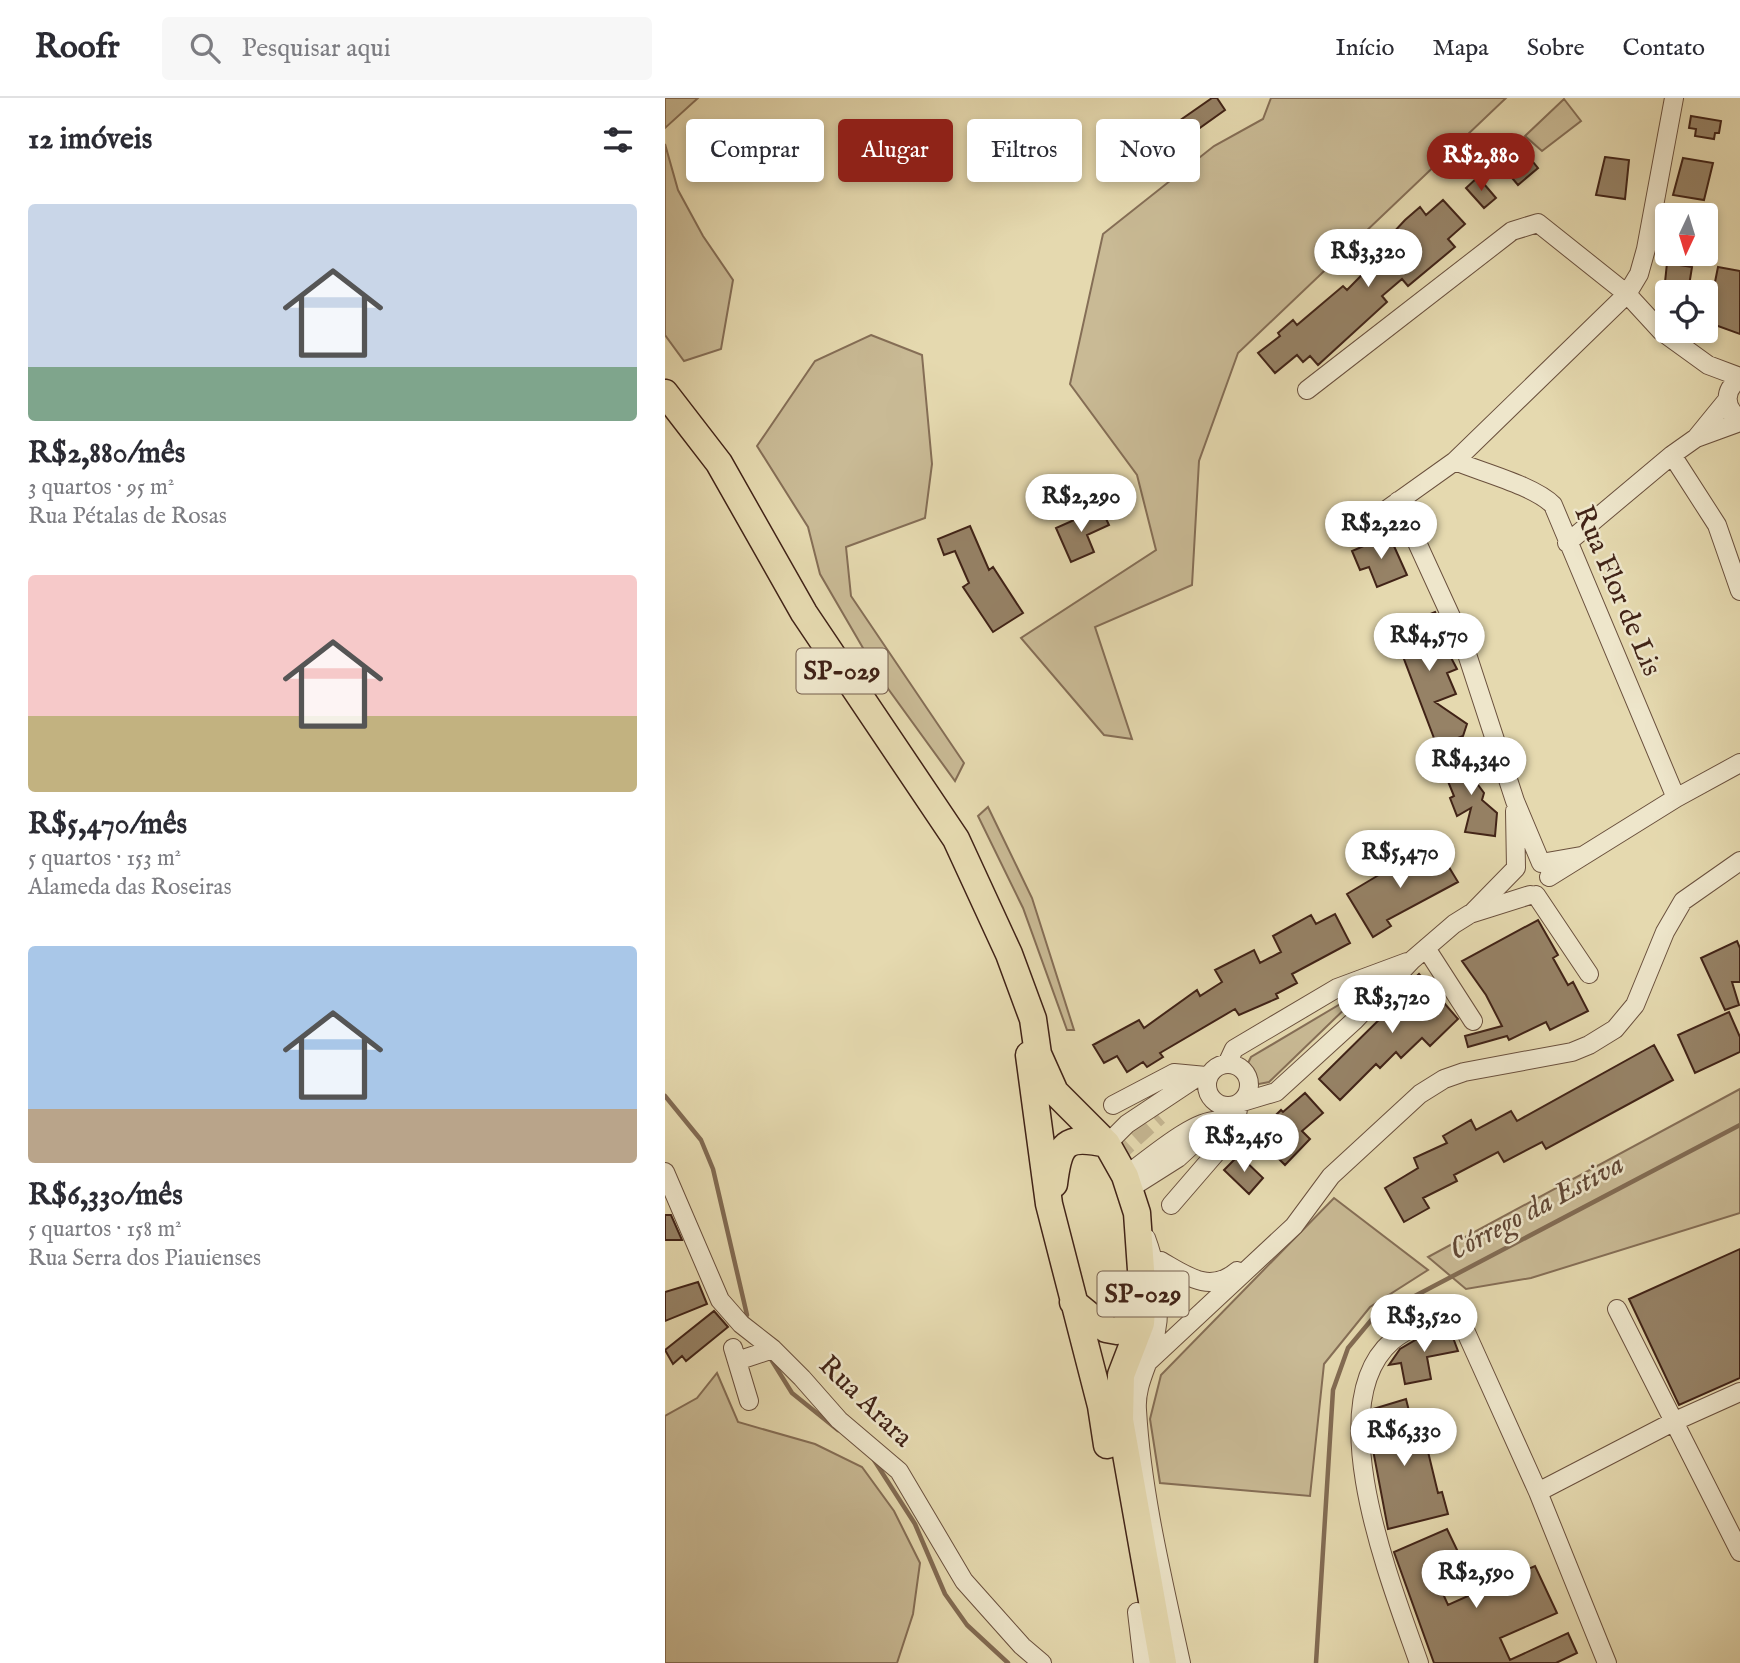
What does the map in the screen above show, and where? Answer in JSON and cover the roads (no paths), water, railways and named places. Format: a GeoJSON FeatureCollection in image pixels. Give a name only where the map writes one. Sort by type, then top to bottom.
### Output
{"type":"FeatureCollection","features":[{"type":"Feature","properties":{"kind":"highway","name":"SP-029"},"geometry":{"type":"LineString","coordinates":[[665,393],[719,463],[804,613],[956,839],[1009,954],[1033,1019],[1038,1054],[1055,1092],[1107,1144],[1133,1201],[1151,1260],[1141,1323],[1121,1376],[1120,1420],[1163,1663]]}},
{"type":"Feature","properties":{"kind":"highway","name":"SP-029"},"geometry":{"type":"LineString","coordinates":[[1009,954],[1033,1078],[1051,1207],[1101,1406],[1145,1663]]}},
{"type":"Feature","properties":{"kind":"highway","name":"SP-029"},"geometry":{"type":"LineString","coordinates":[[1051,1207],[1061,1148],[1076,1140],[1107,1144]]}},
{"type":"Feature","properties":{"kind":"highway","name":"SP-029"},"geometry":{"type":"LineString","coordinates":[[1073,1302],[1106,1329],[1125,1329],[1151,1260]]}},
{"type":"Feature","properties":{"kind":"street"},"geometry":{"type":"LineString","coordinates":[[1361,528],[1455,461],[1627,294],[1639,274],[1646,249],[1674,98]]}},
{"type":"Feature","properties":{"kind":"street"},"geometry":{"type":"LineString","coordinates":[[1307,390],[1512,231],[1538,223],[1546,226],[1627,294],[1661,331],[1708,365],[1740,378],[1696,438]]}},
{"type":"Feature","properties":{"kind":"street"},"geometry":{"type":"LineString","coordinates":[[1567,543],[1672,455],[1696,438],[1740,420],[1732,413],[1728,397],[1708,365]]}},
{"type":"Feature","properties":{"kind":"street"},"geometry":{"type":"LineString","coordinates":[[1672,455],[1717,525],[1736,564],[1740,591]]}},
{"type":"Feature","properties":{"kind":"street","name":"Rua Flor de Lis"},"geometry":{"type":"LineString","coordinates":[[1455,461],[1509,483],[1529,488],[1553,505],[1676,798]]}},
{"type":"Feature","properties":{"kind":"street"},"geometry":{"type":"LineString","coordinates":[[1398,501],[1464,645],[1515,801],[1545,870],[1545,888],[1533,895],[1470,915]]}},
{"type":"Feature","properties":{"kind":"street"},"geometry":{"type":"LineString","coordinates":[[1228,1110],[1276,1092],[1355,1020],[1411,961],[1470,915],[1525,861],[1545,870],[1581,856],[1676,798],[1740,763]]}},
{"type":"Feature","properties":{"kind":"street"},"geometry":{"type":"LineString","coordinates":[[1515,801],[1515,886],[1533,895],[1588,974]]}},
{"type":"Feature","properties":{"kind":"street"},"geometry":{"type":"LineString","coordinates":[[1146,1364],[1294,1226],[1331,1176],[1433,1084],[1464,1072],[1571,1052],[1589,1045],[1615,1029],[1635,1005],[1665,932],[1683,901],[1740,861]]}},
{"type":"Feature","properties":{"kind":"street"},"geometry":{"type":"LineString","coordinates":[[1426,948],[1473,1021]]}},
{"type":"Feature","properties":{"kind":"street"},"geometry":{"type":"LineString","coordinates":[[1227,1064],[1234,1049],[1336,988],[1411,961]]}},
{"type":"Feature","properties":{"kind":"street"},"geometry":{"type":"LineString","coordinates":[[1133,1201],[1228,1110],[1248,1092],[1248,1079],[1240,1068],[1227,1064],[1214,1069],[1207,1081],[1209,1094],[1228,1110],[1234,1132],[1171,1205]]}},
{"type":"Feature","properties":{"kind":"street"},"geometry":{"type":"LineString","coordinates":[[1113,1105],[1174,1073],[1206,1076]]}},
{"type":"Feature","properties":{"kind":"street"},"geometry":{"type":"LineString","coordinates":[[1107,1144],[1127,1124],[1199,1076],[1206,1076]]}},
{"type":"Feature","properties":{"kind":"street"},"geometry":{"type":"LineString","coordinates":[[1159,1116],[1200,1085],[1206,1076]]}},
{"type":"Feature","properties":{"kind":"street","name":"Rua Arara"},"geometry":{"type":"LineString","coordinates":[[665,1172],[720,1300],[741,1324],[773,1349],[839,1420],[899,1471],[964,1581],[1022,1646],[1042,1663]]}},
{"type":"Feature","properties":{"kind":"street","name":"SP-029"},"geometry":{"type":"LineString","coordinates":[[1133,1201],[1158,1281],[1155,1339]]}},
{"type":"Feature","properties":{"kind":"street"},"geometry":{"type":"LineString","coordinates":[[1151,1260],[1198,1282],[1219,1283],[1294,1226]]}},
{"type":"Feature","properties":{"kind":"street","name":"SP-029"},"geometry":{"type":"LineString","coordinates":[[1151,1260],[1168,1303],[1165,1320],[1138,1386],[1136,1408],[1147,1490],[1181,1663]]}},
{"type":"Feature","properties":{"kind":"street"},"geometry":{"type":"LineString","coordinates":[[1617,1309],[1740,1552]]}},
{"type":"Feature","properties":{"kind":"street"},"geometry":{"type":"LineString","coordinates":[[1419,1663],[1383,1557],[1364,1481],[1360,1428],[1366,1387],[1377,1360],[1391,1342],[1408,1330],[1443,1317],[1454,1316],[1461,1321],[1538,1492],[1607,1663]]}},
{"type":"Feature","properties":{"kind":"street"},"geometry":{"type":"LineString","coordinates":[[749,1401],[735,1354],[773,1349]]}},
{"type":"Feature","properties":{"kind":"street"},"geometry":{"type":"LineString","coordinates":[[1538,1492],[1673,1422],[1740,1392]]}},
{"type":"Feature","properties":{"kind":"waterway"},"geometry":{"type":"LineString","coordinates":[[665,1096],[701,1140],[713,1169],[747,1315]]}},
{"type":"Feature","properties":{"kind":"waterway","name":"Córrego da Estiva"},"geometry":{"type":"LineString","coordinates":[[1316,1663],[1333,1390],[1348,1348],[1373,1318],[1740,1125]]}},
{"type":"Feature","properties":{"kind":"waterway"},"geometry":{"type":"LineString","coordinates":[[769,1356],[792,1393],[838,1430]]}},
{"type":"Feature","properties":{"kind":"waterway"},"geometry":{"type":"LineString","coordinates":[[874,1460],[915,1524],[945,1594],[967,1625],[1008,1663]]}},
{"type":"Feature","properties":{"kind":"tunnel"},"geometry":{"type":"LineString","coordinates":[[1115,1156],[1159,1116]]}}]}
